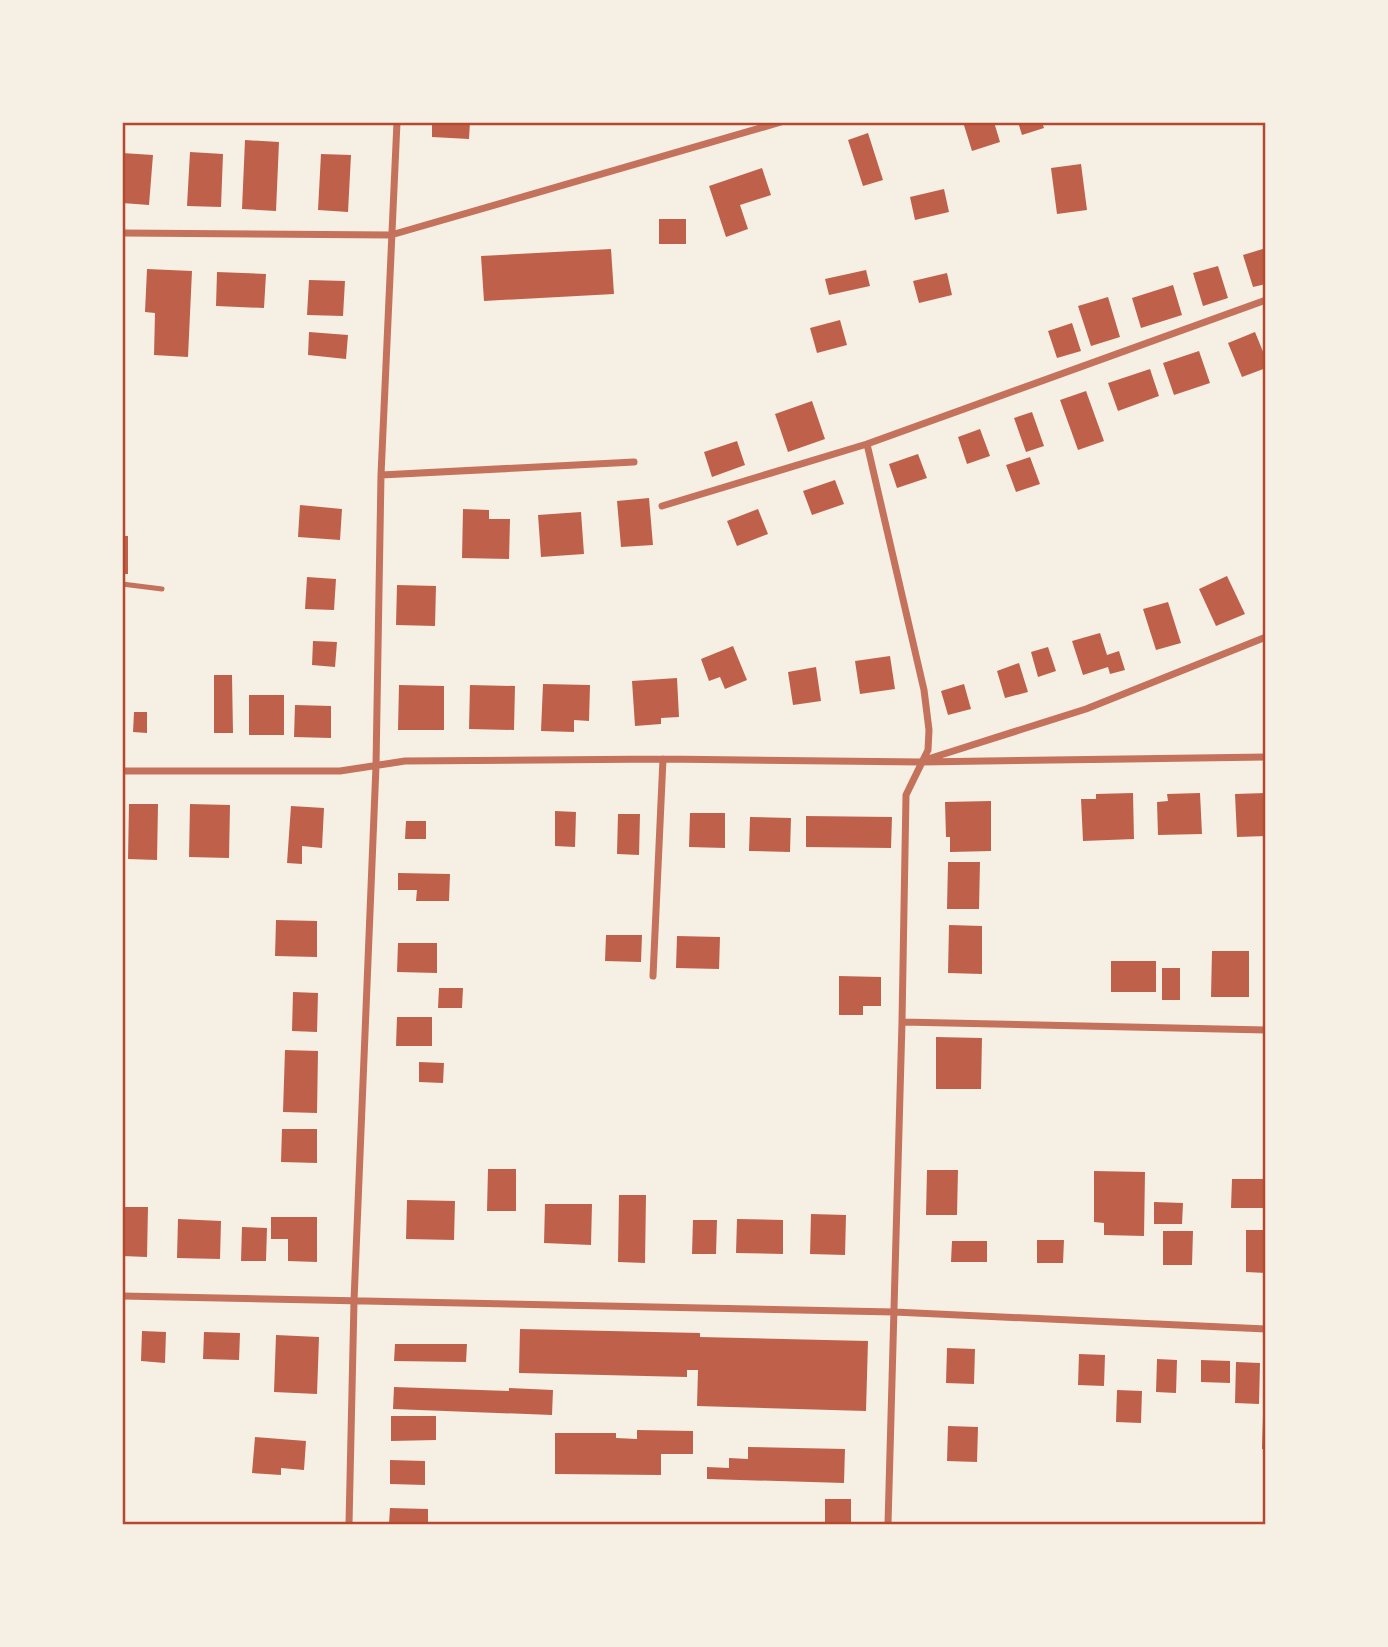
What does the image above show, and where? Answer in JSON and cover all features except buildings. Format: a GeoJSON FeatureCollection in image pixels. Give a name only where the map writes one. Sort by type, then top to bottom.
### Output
{"type":"FeatureCollection","features":[{"type":"Feature","properties":{"kind":"street"},"geometry":{"type":"LineString","coordinates":[[349,1524],[354,1301],[376,766],[381,475],[397,122]]}},
{"type":"Feature","properties":{"kind":"street"},"geometry":{"type":"LineString","coordinates":[[122,233],[391,235],[781,122]]}},
{"type":"Feature","properties":{"kind":"street"},"geometry":{"type":"LineString","coordinates":[[662,506],[867,444],[1265,300]]}},
{"type":"Feature","properties":{"kind":"street"},"geometry":{"type":"LineString","coordinates":[[867,444],[924,690],[929,730],[928,750],[906,795],[888,1524]]}},
{"type":"Feature","properties":{"kind":"street"},"geometry":{"type":"LineString","coordinates":[[381,475],[634,462]]}},
{"type":"Feature","properties":{"kind":"street"},"geometry":{"type":"LineString","coordinates":[[921,762],[1086,709],[1265,637]]}},
{"type":"Feature","properties":{"kind":"street"},"geometry":{"type":"LineString","coordinates":[[122,771],[340,771],[405,761],[663,759],[921,762],[1265,757]]}},
{"type":"Feature","properties":{"kind":"street"},"geometry":{"type":"LineString","coordinates":[[653,976],[663,759]]}},
{"type":"Feature","properties":{"kind":"street"},"geometry":{"type":"LineString","coordinates":[[902,1023],[1265,1030]]}},
{"type":"Feature","properties":{"kind":"street"},"geometry":{"type":"LineString","coordinates":[[122,1296],[894,1312],[1265,1329]]}},
{"type":"Feature","properties":{"kind":"lane"},"geometry":{"type":"LineString","coordinates":[[122,584],[162,589]]}}]}
